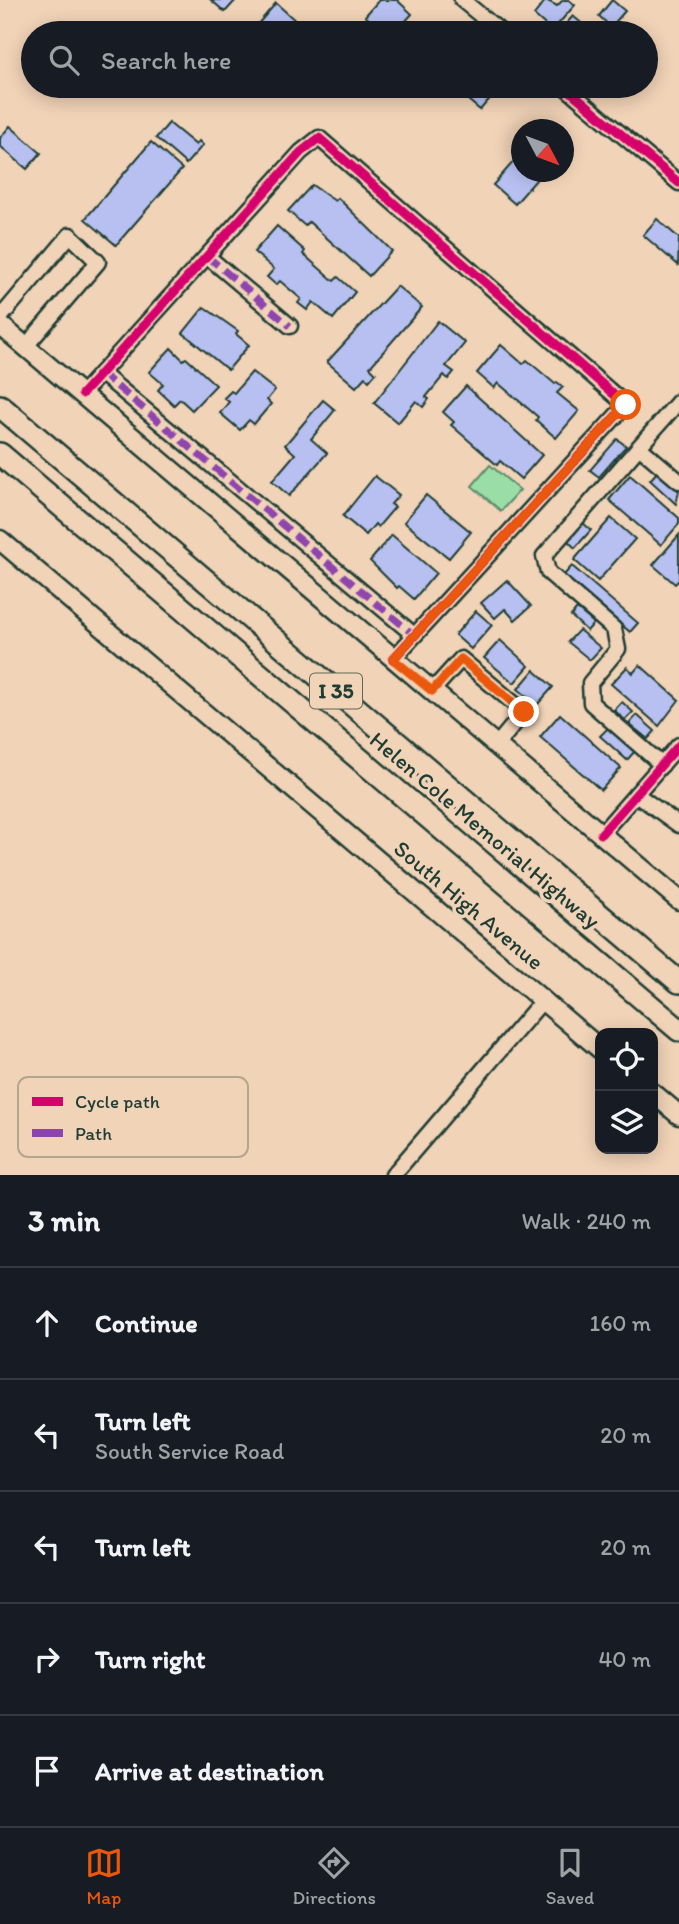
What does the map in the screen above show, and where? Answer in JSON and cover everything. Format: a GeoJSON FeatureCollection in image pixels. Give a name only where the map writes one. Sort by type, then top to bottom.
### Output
{"type":"FeatureCollection","features":[{"type":"Feature","properties":{"kind":"highway","name":"Helen Cole Memorial Highway"},"geometry":{"type":"LineString","coordinates":[[0,406],[679,982]]}},
{"type":"Feature","properties":{"kind":"highway","name":"Helen Cole Memorial Highway"},"geometry":{"type":"LineString","coordinates":[[0,454],[679,1030]]}},
{"type":"Feature","properties":{"kind":"main road"},"geometry":{"type":"LineString","coordinates":[[0,325],[679,900]]}},
{"type":"Feature","properties":{"kind":"main road","name":"South High Avenue"},"geometry":{"type":"LineString","coordinates":[[0,540],[595,1045]]}},
{"type":"Feature","properties":{"kind":"main road"},"geometry":{"type":"LineString","coordinates":[[658,1097],[679,1115]]}},
{"type":"Feature","properties":{"kind":"street"},"geometry":{"type":"LineString","coordinates":[[463,0],[488,21]]}},
{"type":"Feature","properties":{"kind":"street"},"geometry":{"type":"LineString","coordinates":[[578,98],[679,183]]}},
{"type":"Feature","properties":{"kind":"street"},"geometry":{"type":"LineString","coordinates":[[82,394],[301,152],[319,138],[626,405],[393,659]]}},
{"type":"Feature","properties":{"kind":"street"},"geometry":{"type":"LineString","coordinates":[[0,318],[69,235],[98,262],[26,346]]}},
{"type":"Feature","properties":{"kind":"street"},"geometry":{"type":"LineString","coordinates":[[207,256],[290,326]]}},
{"type":"Feature","properties":{"kind":"street"},"geometry":{"type":"LineString","coordinates":[[101,373],[414,635]]}},
{"type":"Feature","properties":{"kind":"street"},"geometry":{"type":"LineString","coordinates":[[662,765],[591,703],[590,683],[618,649],[614,629],[548,572],[544,556],[679,401]]}},
{"type":"Feature","properties":{"kind":"street"},"geometry":{"type":"LineString","coordinates":[[639,447],[679,481]]}},
{"type":"Feature","properties":{"kind":"street"},"geometry":{"type":"LineString","coordinates":[[432,691],[461,659],[524,712],[496,746]]}},
{"type":"Feature","properties":{"kind":"street"},"geometry":{"type":"LineString","coordinates":[[601,834],[679,745]]}},
{"type":"Feature","properties":{"kind":"street"},"geometry":{"type":"LineString","coordinates":[[636,794],[679,824]]}},
{"type":"Feature","properties":{"kind":"street"},"geometry":{"type":"LineString","coordinates":[[393,1175],[543,1000]]}},
{"type":"Feature","properties":{"kind":"green space"},"geometry":{"type":"Polygon","coordinates":[[[490,465],[520,490],[501,511],[472,486],[490,465]]]}},
{"type":"Feature","properties":{"kind":"building"},"geometry":{"type":"Polygon","coordinates":[[[211,0],[236,0],[225,12],[211,0]]]}},
{"type":"Feature","properties":{"kind":"building"},"geometry":{"type":"Polygon","coordinates":[[[379,0],[397,0],[412,14],[406,21],[371,21],[365,16],[379,0]]]}},
{"type":"Feature","properties":{"kind":"building"},"geometry":{"type":"Polygon","coordinates":[[[546,0],[557,6],[563,0],[569,0],[575,5],[561,21],[541,21],[534,15],[546,0]]]}},
{"type":"Feature","properties":{"kind":"building"},"geometry":{"type":"Polygon","coordinates":[[[612,0],[625,11],[616,21],[604,21],[599,16],[612,0]]]}},
{"type":"Feature","properties":{"kind":"building"},"geometry":{"type":"Polygon","coordinates":[[[276,3],[296,21],[260,21],[276,3]]]}},
{"type":"Feature","properties":{"kind":"building"},"geometry":{"type":"Polygon","coordinates":[[[466,98],[490,98],[480,110],[466,98]]]}},
{"type":"Feature","properties":{"kind":"building"},"geometry":{"type":"Polygon","coordinates":[[[169,123],[196,145],[199,141],[203,145],[186,164],[156,138],[169,123]]]}},
{"type":"Feature","properties":{"kind":"building"},"geometry":{"type":"Polygon","coordinates":[[[10,126],[41,153],[27,169],[0,146],[0,138],[10,126]]]}},
{"type":"Feature","properties":{"kind":"building"},"geometry":{"type":"Polygon","coordinates":[[[151,142],[182,169],[116,245],[85,219],[151,142]]]}},
{"type":"Feature","properties":{"kind":"building"},"geometry":{"type":"Polygon","coordinates":[[[511,165],[511,182],[534,182],[515,204],[493,185],[511,165]]]}},
{"type":"Feature","properties":{"kind":"building"},"geometry":{"type":"Polygon","coordinates":[[[312,185],[335,201],[338,198],[392,251],[369,276],[309,222],[305,226],[288,211],[312,185]]]}},
{"type":"Feature","properties":{"kind":"building"},"geometry":{"type":"Polygon","coordinates":[[[657,219],[679,238],[678,265],[643,235],[657,219]]]}},
{"type":"Feature","properties":{"kind":"building"},"geometry":{"type":"Polygon","coordinates":[[[277,226],[334,281],[338,277],[355,292],[333,319],[313,302],[307,310],[298,303],[301,299],[280,281],[276,285],[267,277],[274,269],[254,252],[277,226]]]}},
{"type":"Feature","properties":{"kind":"building"},"geometry":{"type":"Polygon","coordinates":[[[397,286],[422,307],[370,367],[376,373],[369,381],[365,377],[356,387],[327,362],[397,286]]]}},
{"type":"Feature","properties":{"kind":"building"},"geometry":{"type":"Polygon","coordinates":[[[204,307],[238,331],[236,334],[249,345],[228,370],[183,333],[204,307]]]}},
{"type":"Feature","properties":{"kind":"building"},"geometry":{"type":"Polygon","coordinates":[[[438,321],[465,343],[446,366],[454,372],[448,379],[444,375],[426,397],[429,399],[423,407],[416,401],[398,423],[374,403],[438,321]]]}},
{"type":"Feature","properties":{"kind":"building"},"geometry":{"type":"Polygon","coordinates":[[[501,345],[523,364],[527,360],[555,384],[557,382],[563,387],[557,393],[579,411],[556,438],[536,420],[538,417],[498,383],[494,388],[477,373],[501,345]]]}},
{"type":"Feature","properties":{"kind":"building"},"geometry":{"type":"Polygon","coordinates":[[[171,348],[216,385],[192,410],[180,399],[174,405],[158,390],[163,384],[149,372],[171,348]]]}},
{"type":"Feature","properties":{"kind":"building"},"geometry":{"type":"Polygon","coordinates":[[[252,372],[275,390],[267,400],[271,404],[254,424],[249,420],[240,430],[220,413],[229,402],[224,398],[231,391],[234,393],[252,372]]]}},
{"type":"Feature","properties":{"kind":"building"},"geometry":{"type":"Polygon","coordinates":[[[466,386],[542,455],[521,479],[500,461],[497,465],[451,425],[454,422],[443,412],[466,386]]]}},
{"type":"Feature","properties":{"kind":"building"},"geometry":{"type":"Polygon","coordinates":[[[323,400],[335,410],[311,439],[327,453],[289,496],[272,481],[295,454],[285,445],[323,400]]]}},
{"type":"Feature","properties":{"kind":"building"},"geometry":{"type":"Polygon","coordinates":[[[617,439],[626,446],[599,477],[590,470],[617,439]]]}},
{"type":"Feature","properties":{"kind":"building"},"geometry":{"type":"Polygon","coordinates":[[[658,471],[679,491],[676,504],[650,480],[658,471]]]}},
{"type":"Feature","properties":{"kind":"building"},"geometry":{"type":"Polygon","coordinates":[[[630,475],[679,518],[679,524],[661,545],[609,500],[630,475]]]}},
{"type":"Feature","properties":{"kind":"building"},"geometry":{"type":"Polygon","coordinates":[[[375,476],[399,495],[391,504],[395,507],[378,527],[375,524],[366,535],[343,516],[375,476]]]}},
{"type":"Feature","properties":{"kind":"building"},"geometry":{"type":"Polygon","coordinates":[[[426,495],[471,532],[449,558],[404,522],[426,495]]]}},
{"type":"Feature","properties":{"kind":"building"},"geometry":{"type":"Polygon","coordinates":[[[611,518],[635,539],[598,581],[574,560],[611,518]]]}},
{"type":"Feature","properties":{"kind":"building"},"geometry":{"type":"Polygon","coordinates":[[[583,523],[591,530],[575,548],[568,541],[583,523]]]}},
{"type":"Feature","properties":{"kind":"building"},"geometry":{"type":"Polygon","coordinates":[[[392,535],[436,573],[414,599],[399,586],[397,588],[370,561],[392,535]]]}},
{"type":"Feature","properties":{"kind":"building"},"geometry":{"type":"Polygon","coordinates":[[[679,535],[679,580],[675,584],[653,565],[679,535]]]}},
{"type":"Feature","properties":{"kind":"building"},"geometry":{"type":"Polygon","coordinates":[[[572,566],[638,623],[630,632],[564,575],[572,566]]]}},
{"type":"Feature","properties":{"kind":"building"},"geometry":{"type":"Polygon","coordinates":[[[507,580],[531,606],[515,620],[505,609],[495,618],[481,603],[507,580]]]}},
{"type":"Feature","properties":{"kind":"building"},"geometry":{"type":"Polygon","coordinates":[[[577,609],[594,623],[587,631],[571,616],[577,609]]]}},
{"type":"Feature","properties":{"kind":"building"},"geometry":{"type":"Polygon","coordinates":[[[476,611],[492,625],[471,649],[455,635],[476,611]]]}},
{"type":"Feature","properties":{"kind":"building"},"geometry":{"type":"Polygon","coordinates":[[[579,630],[601,648],[590,660],[568,642],[579,630]]]}},
{"type":"Feature","properties":{"kind":"building"},"geometry":{"type":"Polygon","coordinates":[[[500,640],[529,666],[514,683],[484,658],[500,640]]]}},
{"type":"Feature","properties":{"kind":"building"},"geometry":{"type":"Polygon","coordinates":[[[640,665],[679,700],[659,726],[611,684],[627,667],[633,673],[640,665]]]}},
{"type":"Feature","properties":{"kind":"building"},"geometry":{"type":"Polygon","coordinates":[[[534,670],[553,687],[537,705],[518,689],[534,670]]]}},
{"type":"Feature","properties":{"kind":"building"},"geometry":{"type":"Polygon","coordinates":[[[622,702],[633,712],[625,720],[614,710],[622,702]]]}},
{"type":"Feature","properties":{"kind":"building"},"geometry":{"type":"Polygon","coordinates":[[[560,714],[621,768],[601,790],[540,737],[560,714]]]}},
{"type":"Feature","properties":{"kind":"building"},"geometry":{"type":"Polygon","coordinates":[[[637,715],[655,731],[648,739],[629,724],[637,715]]]}},
{"type":"Feature","properties":{"kind":"building"},"geometry":{"type":"Polygon","coordinates":[[[608,728],[635,751],[627,760],[600,736],[608,728]]]}},
{"type":"Feature","properties":{"kind":"marked path"},"geometry":{"type":"LineString","coordinates":[[207,256],[290,326]]}},
{"type":"Feature","properties":{"kind":"marked path"},"geometry":{"type":"LineString","coordinates":[[101,373],[414,635]]}},
{"type":"Feature","properties":{"kind":"cycle path"},"geometry":{"type":"LineString","coordinates":[[578,98],[679,183]]}},
{"type":"Feature","properties":{"kind":"cycle path"},"geometry":{"type":"LineString","coordinates":[[82,394],[301,152],[319,138],[626,405],[393,659]]}},
{"type":"Feature","properties":{"kind":"cycle path"},"geometry":{"type":"LineString","coordinates":[[601,834],[679,745]]}},
{"type":"Feature","properties":{"kind":"route"},"geometry":{"type":"LineString","coordinates":[[524,712],[461,659],[432,691],[393,659],[626,405]]}}]}
